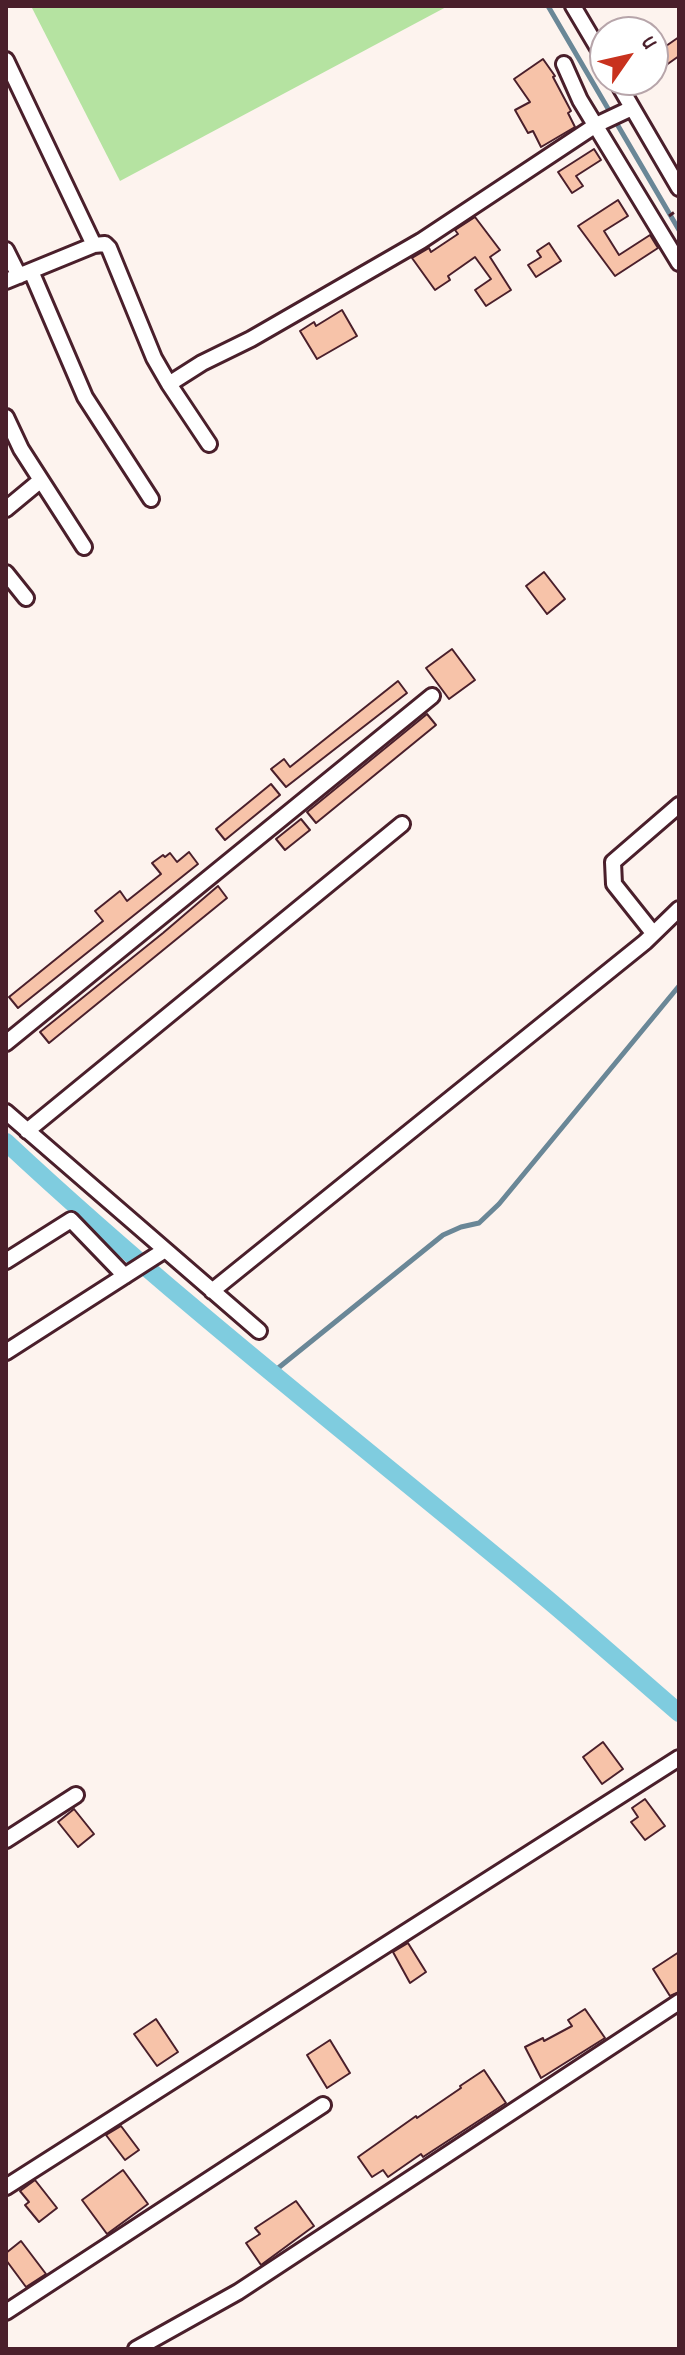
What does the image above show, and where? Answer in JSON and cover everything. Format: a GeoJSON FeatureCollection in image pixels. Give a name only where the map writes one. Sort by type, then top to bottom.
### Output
{"type":"FeatureCollection","features":[{"type":"Feature","properties":{"kind":"street"},"geometry":{"type":"LineString","coordinates":[[573,6],[589,33]]}},
{"type":"Feature","properties":{"kind":"street"},"geometry":{"type":"LineString","coordinates":[[6,60],[94,245]]}},
{"type":"Feature","properties":{"kind":"street"},"geometry":{"type":"LineString","coordinates":[[564,64],[580,100],[598,124],[679,263]]}},
{"type":"Feature","properties":{"kind":"street"},"geometry":{"type":"LineString","coordinates":[[625,96],[679,188]]}},
{"type":"Feature","properties":{"kind":"street"},"geometry":{"type":"LineString","coordinates":[[169,384],[421,241],[598,124],[632,108]]}},
{"type":"Feature","properties":{"kind":"street"},"geometry":{"type":"LineString","coordinates":[[19,276],[100,243],[109,248],[131,305],[169,384],[209,444]]}},
{"type":"Feature","properties":{"kind":"street"},"geometry":{"type":"LineString","coordinates":[[6,250],[85,397],[151,499]]}},
{"type":"Feature","properties":{"kind":"street"},"geometry":{"type":"LineString","coordinates":[[6,417],[21,449],[84,547]]}},
{"type":"Feature","properties":{"kind":"street"},"geometry":{"type":"LineString","coordinates":[[6,509],[41,480]]}},
{"type":"Feature","properties":{"kind":"street"},"geometry":{"type":"LineString","coordinates":[[6,573],[26,598]]}},
{"type":"Feature","properties":{"kind":"street"},"geometry":{"type":"LineString","coordinates":[[6,1043],[432,696]]}},
{"type":"Feature","properties":{"kind":"street"},"geometry":{"type":"LineString","coordinates":[[653,933],[614,884],[613,862],[679,805]]}},
{"type":"Feature","properties":{"kind":"street"},"geometry":{"type":"LineString","coordinates":[[27,1131],[402,824]]}},
{"type":"Feature","properties":{"kind":"street"},"geometry":{"type":"LineString","coordinates":[[212,1291],[645,942],[679,909]]}},
{"type":"Feature","properties":{"kind":"street"},"geometry":{"type":"LineString","coordinates":[[6,1112],[161,1253],[259,1331]]}},
{"type":"Feature","properties":{"kind":"street"},"geometry":{"type":"LineString","coordinates":[[6,1261],[71,1220],[128,1274]]}},
{"type":"Feature","properties":{"kind":"street"},"geometry":{"type":"LineString","coordinates":[[6,1352],[161,1253]]}},
{"type":"Feature","properties":{"kind":"street"},"geometry":{"type":"LineString","coordinates":[[6,2187],[679,1758]]}},
{"type":"Feature","properties":{"kind":"street"},"geometry":{"type":"LineString","coordinates":[[6,1840],[76,1795]]}},
{"type":"Feature","properties":{"kind":"street"},"geometry":{"type":"LineString","coordinates":[[136,2349],[238,2292],[679,2002]]}},
{"type":"Feature","properties":{"kind":"street"},"geometry":{"type":"LineString","coordinates":[[6,2312],[323,2105]]}},
{"type":"Feature","properties":{"kind":"path"},"geometry":{"type":"LineString","coordinates":[[662,220],[679,209]]}},
{"type":"Feature","properties":{"kind":"green space"},"geometry":{"type":"Polygon","coordinates":[[[31,6],[448,6],[120,181],[31,6]]]}},
{"type":"Feature","properties":{"kind":"building"},"geometry":{"type":"Polygon","coordinates":[[[679,37],[679,56],[669,63],[669,44],[679,37]]]}},
{"type":"Feature","properties":{"kind":"building"},"geometry":{"type":"Polygon","coordinates":[[[543,59],[555,76],[575,127],[541,147],[533,131],[528,133],[515,110],[530,102],[514,79],[543,59]]]}},
{"type":"Feature","properties":{"kind":"building"},"geometry":{"type":"Polygon","coordinates":[[[594,149],[601,160],[576,176],[583,186],[572,193],[558,172],[594,149]]]}},
{"type":"Feature","properties":{"kind":"building"},"geometry":{"type":"Polygon","coordinates":[[[618,200],[628,216],[604,231],[619,255],[650,235],[658,248],[615,276],[578,226],[618,200]]]}},
{"type":"Feature","properties":{"kind":"building"},"geometry":{"type":"Polygon","coordinates":[[[475,217],[500,250],[490,257],[511,290],[486,306],[475,290],[491,279],[475,257],[448,276],[450,280],[435,290],[412,258],[429,248],[431,252],[458,234],[455,230],[475,217]]]}},
{"type":"Feature","properties":{"kind":"building"},"geometry":{"type":"Polygon","coordinates":[[[549,243],[561,261],[536,277],[528,265],[541,257],[537,251],[549,243]]]}},
{"type":"Feature","properties":{"kind":"building"},"geometry":{"type":"Polygon","coordinates":[[[342,310],[357,336],[317,359],[300,331],[314,322],[316,326],[342,310]]]}},
{"type":"Feature","properties":{"kind":"building"},"geometry":{"type":"Polygon","coordinates":[[[544,572],[565,599],[547,614],[526,586],[544,572]]]}},
{"type":"Feature","properties":{"kind":"building"},"geometry":{"type":"Polygon","coordinates":[[[452,649],[475,680],[449,699],[426,668],[452,649]]]}},
{"type":"Feature","properties":{"kind":"building"},"geometry":{"type":"Polygon","coordinates":[[[398,681],[407,693],[286,787],[271,769],[284,759],[290,767],[398,681]]]}},
{"type":"Feature","properties":{"kind":"building"},"geometry":{"type":"Polygon","coordinates":[[[427,714],[436,725],[316,823],[307,812],[427,714]]]}},
{"type":"Feature","properties":{"kind":"building"},"geometry":{"type":"Polygon","coordinates":[[[271,784],[280,795],[225,840],[216,829],[271,784]]]}},
{"type":"Feature","properties":{"kind":"building"},"geometry":{"type":"Polygon","coordinates":[[[301,819],[310,830],[285,850],[276,839],[301,819]]]}},
{"type":"Feature","properties":{"kind":"building"},"geometry":{"type":"Polygon","coordinates":[[[189,852],[198,864],[18,1008],[9,997],[103,921],[95,911],[120,891],[127,901],[161,874],[152,863],[163,855],[165,857],[170,853],[177,862],[189,852]]]}},
{"type":"Feature","properties":{"kind":"building"},"geometry":{"type":"Polygon","coordinates":[[[218,886],[227,898],[49,1043],[40,1032],[218,886]]]}},
{"type":"Feature","properties":{"kind":"building"},"geometry":{"type":"Polygon","coordinates":[[[603,1742],[623,1769],[602,1784],[583,1757],[603,1742]]]}},
{"type":"Feature","properties":{"kind":"building"},"geometry":{"type":"Polygon","coordinates":[[[645,1799],[665,1826],[645,1840],[631,1822],[638,1817],[632,1808],[645,1799]]]}},
{"type":"Feature","properties":{"kind":"building"},"geometry":{"type":"Polygon","coordinates":[[[74,1809],[94,1834],[78,1847],[58,1822],[74,1809]]]}},
{"type":"Feature","properties":{"kind":"building"},"geometry":{"type":"Polygon","coordinates":[[[408,1943],[426,1972],[410,1983],[393,1952],[408,1943]]]}},
{"type":"Feature","properties":{"kind":"building"},"geometry":{"type":"Polygon","coordinates":[[[679,1952],[679,1992],[670,1996],[653,1969],[679,1952]]]}},
{"type":"Feature","properties":{"kind":"building"},"geometry":{"type":"Polygon","coordinates":[[[585,2009],[605,2038],[541,2078],[525,2047],[572,2026],[568,2020],[585,2009]]]}},
{"type":"Feature","properties":{"kind":"building"},"geometry":{"type":"Polygon","coordinates":[[[156,2019],[178,2052],[157,2066],[134,2034],[156,2019]]]}},
{"type":"Feature","properties":{"kind":"building"},"geometry":{"type":"Polygon","coordinates":[[[330,2040],[350,2073],[327,2088],[307,2055],[330,2040]]]}},
{"type":"Feature","properties":{"kind":"building"},"geometry":{"type":"Polygon","coordinates":[[[484,2070],[506,2103],[388,2177],[383,2170],[372,2177],[358,2157],[484,2070]]]}},
{"type":"Feature","properties":{"kind":"building"},"geometry":{"type":"Polygon","coordinates":[[[121,2126],[139,2150],[125,2160],[106,2135],[121,2126]]]}},
{"type":"Feature","properties":{"kind":"building"},"geometry":{"type":"Polygon","coordinates":[[[123,2170],[148,2204],[107,2234],[82,2200],[123,2170]]]}},
{"type":"Feature","properties":{"kind":"building"},"geometry":{"type":"Polygon","coordinates":[[[35,2180],[57,2208],[39,2222],[25,2205],[29,2202],[20,2191],[35,2180]]]}},
{"type":"Feature","properties":{"kind":"building"},"geometry":{"type":"Polygon","coordinates":[[[296,2201],[314,2226],[261,2265],[246,2243],[260,2234],[255,2228],[296,2201]]]}},
{"type":"Feature","properties":{"kind":"building"},"geometry":{"type":"Polygon","coordinates":[[[21,2241],[46,2274],[26,2287],[6,2260],[6,2253],[21,2241]]]}},
{"type":"Feature","properties":{"kind":"waterway"},"geometry":{"type":"LineString","coordinates":[[548,6],[679,230]]}},
{"type":"Feature","properties":{"kind":"waterway"},"geometry":{"type":"LineString","coordinates":[[272,1373],[443,1235],[479,1223],[499,1204],[679,986]]}},
{"type":"Feature","properties":{"kind":"waterway"},"geometry":{"type":"LineString","coordinates":[[6,1142],[198,1312],[547,1599],[679,1713]]}}]}
